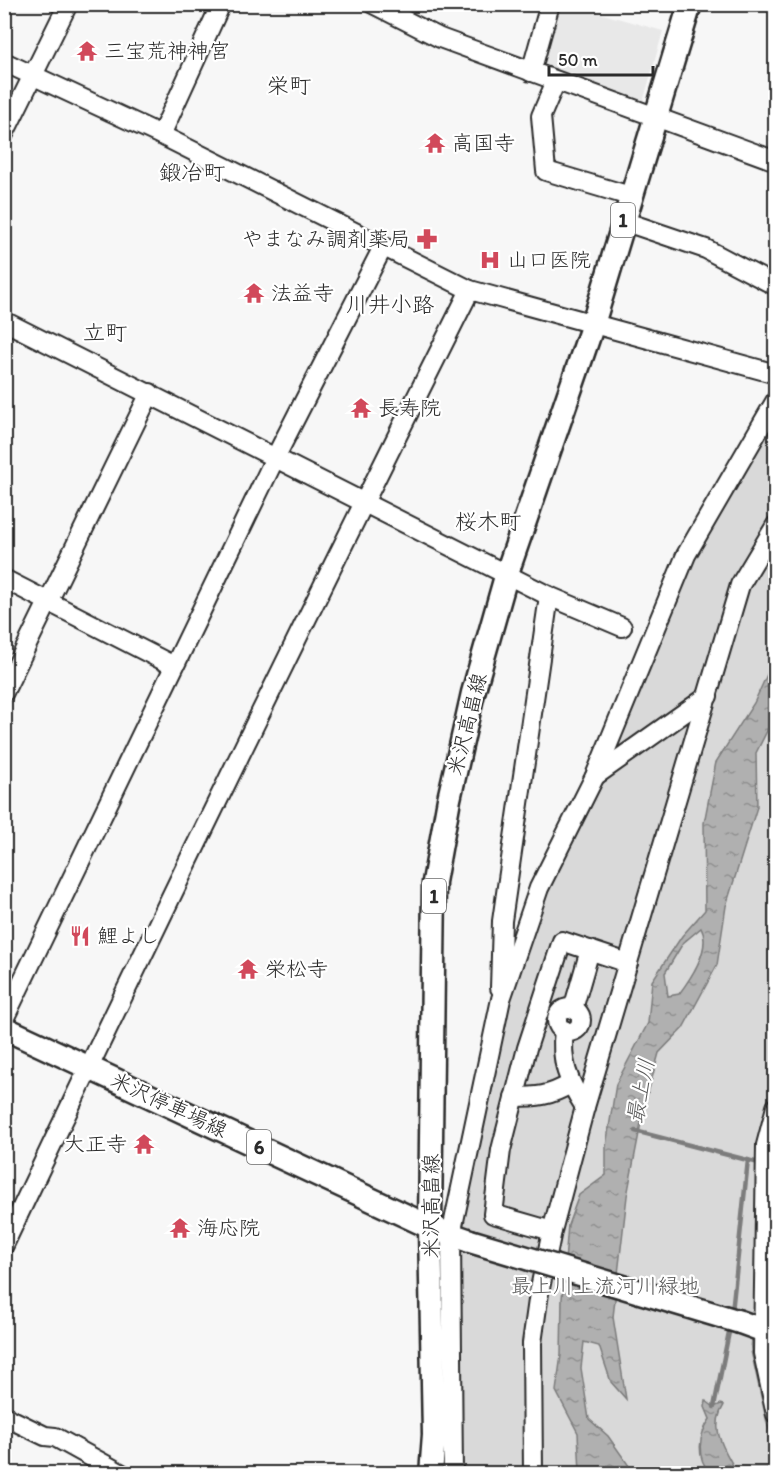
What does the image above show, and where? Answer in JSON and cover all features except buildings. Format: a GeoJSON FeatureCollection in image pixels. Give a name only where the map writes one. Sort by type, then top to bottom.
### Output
{"type":"FeatureCollection","features":[{"type":"Feature","properties":{"kind":"main road","name":"米沢高畠線"},"geometry":{"type":"LineString","coordinates":[[431,1473],[450,1234],[435,882],[449,799],[507,573],[593,324],[690,4]]}},
{"type":"Feature","properties":{"kind":"main road","name":"米沢停車場線"},"geometry":{"type":"LineString","coordinates":[[4,1028],[450,1234],[769,1332]]}},
{"type":"Feature","properties":{"kind":"street"},"geometry":{"type":"LineString","coordinates":[[4,134],[68,4]]}},
{"type":"Feature","properties":{"kind":"street"},"geometry":{"type":"LineString","coordinates":[[161,135],[221,4]]}},
{"type":"Feature","properties":{"kind":"street"},"geometry":{"type":"LineString","coordinates":[[373,4],[440,38],[776,161]]}},
{"type":"Feature","properties":{"kind":"street"},"geometry":{"type":"LineString","coordinates":[[531,72],[550,4]]}},
{"type":"Feature","properties":{"kind":"street"},"geometry":{"type":"LineString","coordinates":[[4,62],[161,135],[470,290],[776,374]]}},
{"type":"Feature","properties":{"kind":"street"},"geometry":{"type":"LineString","coordinates":[[556,81],[541,116],[546,171],[630,196]]}},
{"type":"Feature","properties":{"kind":"street"},"geometry":{"type":"LineString","coordinates":[[623,221],[706,249],[776,286]]}},
{"type":"Feature","properties":{"kind":"street"},"geometry":{"type":"LineString","coordinates":[[4,1019],[275,458],[384,247]]}},
{"type":"Feature","properties":{"kind":"street"},"geometry":{"type":"LineString","coordinates":[[4,1245],[363,503],[470,290]]}},
{"type":"Feature","properties":{"kind":"street"},"geometry":{"type":"LineString","coordinates":[[4,321],[549,596],[622,627]]}},
{"type":"Feature","properties":{"kind":"street"},"geometry":{"type":"LineString","coordinates":[[4,692],[150,393]]}},
{"type":"Feature","properties":{"kind":"street"},"geometry":{"type":"LineString","coordinates":[[453,1473],[450,1234],[501,999],[539,888],[595,776],[686,555],[776,400]]}},
{"type":"Feature","properties":{"kind":"street"},"geometry":{"type":"LineString","coordinates":[[533,1473],[532,1343],[538,1293],[552,1231],[585,1107],[740,585],[776,525]]}},
{"type":"Feature","properties":{"kind":"street"},"geometry":{"type":"LineString","coordinates":[[4,579],[174,666]]}},
{"type":"Feature","properties":{"kind":"street"},"geometry":{"type":"LineString","coordinates":[[501,999],[502,921],[549,596]]}},
{"type":"Feature","properties":{"kind":"street"},"geometry":{"type":"LineString","coordinates":[[595,776],[708,696]]}},
{"type":"Feature","properties":{"kind":"street"},"geometry":{"type":"LineString","coordinates":[[552,1231],[493,1214],[501,1150],[527,1048],[561,941],[628,963]]}},
{"type":"Feature","properties":{"kind":"street"},"geometry":{"type":"LineString","coordinates":[[585,1107],[570,1084],[563,1056],[564,1030],[573,1030],[580,1024],[580,1015],[573,1009],[590,950]]}},
{"type":"Feature","properties":{"kind":"street"},"geometry":{"type":"LineString","coordinates":[[514,1097],[552,1094],[570,1084]]}},
{"type":"Feature","properties":{"kind":"street"},"geometry":{"type":"LineString","coordinates":[[776,1107],[766,1145],[770,1264],[769,1332],[763,1353],[776,1414]]}},
{"type":"Feature","properties":{"kind":"street"},"geometry":{"type":"LineString","coordinates":[[4,1416],[45,1436],[55,1437],[122,1473]]}},
{"type":"Feature","properties":{"kind":"shaded area"},"geometry":{"type":"Polygon","coordinates":[[[562,5],[571,5],[663,31],[643,102],[542,65],[562,5]]]}},
{"type":"Feature","properties":{"kind":"green space","name":"最上川上流河川緑地"},"geometry":{"type":"Polygon","coordinates":[[[775,420],[776,1073],[759,1146],[755,1297],[751,1351],[767,1423],[775,1446],[775,1473],[458,1474],[456,1282],[461,1216],[508,1003],[545,892],[687,561],[775,420]]]}},
{"type":"Feature","properties":{"kind":"water","name":"最上川"},"geometry":{"type":"Polygon","coordinates":[[[775,657],[775,715],[756,753],[757,807],[726,906],[717,965],[683,1028],[659,1053],[644,1107],[627,1196],[613,1317],[626,1399],[611,1382],[599,1346],[584,1342],[581,1368],[589,1419],[608,1436],[634,1473],[580,1473],[578,1433],[556,1391],[561,1355],[562,1299],[568,1225],[579,1195],[606,1175],[606,1146],[616,1084],[648,1023],[652,981],[682,936],[705,910],[704,823],[716,762],[754,703],[775,657]],[[701,928],[683,943],[665,973],[668,996],[679,994],[694,971],[702,953],[704,936],[701,928]]]}},
{"type":"Feature","properties":{"kind":"water"},"geometry":{"type":"Polygon","coordinates":[[[706,1401],[714,1407],[724,1405],[718,1423],[718,1432],[737,1473],[710,1473],[702,1461],[701,1440],[710,1419],[705,1407],[706,1401]]]}},
{"type":"Feature","properties":{"kind":"waterway","name":"最上川"},"geometry":{"type":"LineString","coordinates":[[635,1131],[755,1162]]}},
{"type":"Feature","properties":{"kind":"waterway"},"geometry":{"type":"LineString","coordinates":[[732,1312],[748,1160]]}},
{"type":"Feature","properties":{"kind":"waterway"},"geometry":{"type":"LineString","coordinates":[[714,1407],[730,1327]]}},
{"type":"Feature","properties":{"kind":"place","name":"三宝荒神神宮"},"geometry":{"type":"Point","coordinates":[87,51]}},
{"type":"Feature","properties":{"kind":"place","name":"高国寺"},"geometry":{"type":"Point","coordinates":[435,143]}},
{"type":"Feature","properties":{"kind":"place","name":"やまなみ調剤薬局"},"geometry":{"type":"Point","coordinates":[427,239]}},
{"type":"Feature","properties":{"kind":"place","name":"山口医院"},"geometry":{"type":"Point","coordinates":[490,260]}},
{"type":"Feature","properties":{"kind":"place","name":"法益寺"},"geometry":{"type":"Point","coordinates":[254,293]}},
{"type":"Feature","properties":{"kind":"place","name":"長寿院"},"geometry":{"type":"Point","coordinates":[361,408]}},
{"type":"Feature","properties":{"kind":"place","name":"鯉よし"},"geometry":{"type":"Point","coordinates":[80,936]}},
{"type":"Feature","properties":{"kind":"place","name":"栄松寺"},"geometry":{"type":"Point","coordinates":[248,969]}},
{"type":"Feature","properties":{"kind":"place","name":"大正寺"},"geometry":{"type":"Point","coordinates":[144,1144]}},
{"type":"Feature","properties":{"kind":"place","name":"海応院"},"geometry":{"type":"Point","coordinates":[180,1228]}},
{"type":"Feature","properties":{"kind":"district","name":"栄町"},"geometry":{"type":"Point","coordinates":[289,85]}},
{"type":"Feature","properties":{"kind":"district","name":"鍛冶町"},"geometry":{"type":"Point","coordinates":[192,172]}},
{"type":"Feature","properties":{"kind":"district","name":"川井小路"},"geometry":{"type":"Point","coordinates":[390,304]}},
{"type":"Feature","properties":{"kind":"district","name":"立町"},"geometry":{"type":"Point","coordinates":[105,332]}},
{"type":"Feature","properties":{"kind":"district","name":"桜木町"},"geometry":{"type":"Point","coordinates":[488,521]}}]}
